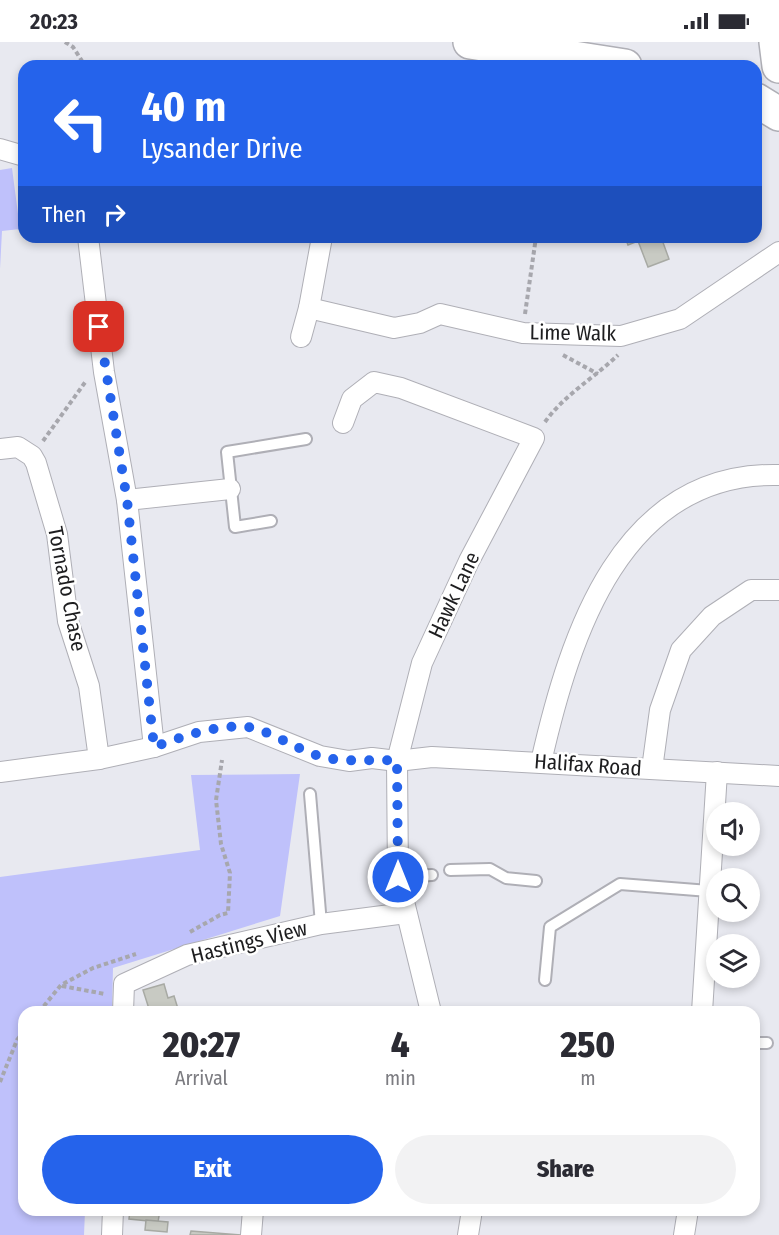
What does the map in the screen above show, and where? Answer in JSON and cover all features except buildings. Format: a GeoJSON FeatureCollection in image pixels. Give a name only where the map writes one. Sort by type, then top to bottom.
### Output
{"type":"FeatureCollection","features":[{"type":"Feature","properties":{"kind":"highway"},"geometry":{"type":"LineString","coordinates":[[470,42],[586,60]]}},
{"type":"Feature","properties":{"kind":"highway"},"geometry":{"type":"LineString","coordinates":[[777,42],[779,66]]}},
{"type":"Feature","properties":{"kind":"highway"},"geometry":{"type":"LineString","coordinates":[[762,104],[779,114]]}},
{"type":"Feature","properties":{"kind":"street"},"geometry":{"type":"LineString","coordinates":[[0,149],[18,154]]}},
{"type":"Feature","properties":{"kind":"street"},"geometry":{"type":"LineString","coordinates":[[89,243],[104,372],[127,500],[154,747]]}},
{"type":"Feature","properties":{"kind":"street"},"geometry":{"type":"LineString","coordinates":[[301,338],[321,243]]}},
{"type":"Feature","properties":{"kind":"street","name":"Lime Walk"},"geometry":{"type":"LineString","coordinates":[[309,308],[394,328],[420,323],[440,314],[523,333],[621,336],[680,319],[779,252]]}},
{"type":"Feature","properties":{"kind":"street"},"geometry":{"type":"LineString","coordinates":[[343,423],[352,399],[374,382],[401,388],[534,438]]}},
{"type":"Feature","properties":{"kind":"street","name":"Hawk Lane"},"geometry":{"type":"LineString","coordinates":[[429,1006],[398,877],[397,761],[422,663],[469,561],[534,438]]}},
{"type":"Feature","properties":{"kind":"street"},"geometry":{"type":"LineString","coordinates":[[0,449],[18,447],[32,456]]}},
{"type":"Feature","properties":{"kind":"street","name":"Tornado Chase"},"geometry":{"type":"LineString","coordinates":[[32,456],[57,534],[68,621],[89,686],[99,759]]}},
{"type":"Feature","properties":{"kind":"street"},"geometry":{"type":"LineString","coordinates":[[541,762],[553,709],[573,645],[608,571],[655,515],[697,489],[753,474],[779,475]]}},
{"type":"Feature","properties":{"kind":"street"},"geometry":{"type":"LineString","coordinates":[[127,500],[230,489]]}},
{"type":"Feature","properties":{"kind":"street"},"geometry":{"type":"LineString","coordinates":[[652,770],[660,710],[681,650],[712,616],[751,590],[779,590]]}},
{"type":"Feature","properties":{"kind":"street","name":"Halifax Road"},"geometry":{"type":"LineString","coordinates":[[0,772],[99,759],[154,747],[199,732],[248,727],[320,756],[349,761],[372,758],[397,761],[432,757],[779,776]]}},
{"type":"Feature","properties":{"kind":"street"},"geometry":{"type":"LineString","coordinates":[[711,868],[717,772]]}},
{"type":"Feature","properties":{"kind":"street","name":"Hastings View"},"geometry":{"type":"LineString","coordinates":[[123,1005],[124,984],[187,955],[321,924],[406,913]]}},
{"type":"Feature","properties":{"kind":"street"},"geometry":{"type":"LineString","coordinates":[[702,1006],[708,922]]}},
{"type":"Feature","properties":{"kind":"street"},"geometry":{"type":"LineString","coordinates":[[112,1235],[113,1216]]}},
{"type":"Feature","properties":{"kind":"street"},"geometry":{"type":"LineString","coordinates":[[251,1235],[253,1216]]}},
{"type":"Feature","properties":{"kind":"street"},"geometry":{"type":"LineString","coordinates":[[468,1235],[471,1216]]}},
{"type":"Feature","properties":{"kind":"street"},"geometry":{"type":"LineString","coordinates":[[684,1235],[687,1216]]}},
{"type":"Feature","properties":{"kind":"lane"},"geometry":{"type":"LineString","coordinates":[[272,521],[235,527],[227,453],[306,439]]}},
{"type":"Feature","properties":{"kind":"lane"},"geometry":{"type":"LineString","coordinates":[[310,794],[321,924]]}},
{"type":"Feature","properties":{"kind":"lane"},"geometry":{"type":"LineString","coordinates":[[450,870],[490,869],[506,879],[536,881]]}},
{"type":"Feature","properties":{"kind":"lane"},"geometry":{"type":"LineString","coordinates":[[398,877],[432,875]]}},
{"type":"Feature","properties":{"kind":"lane"},"geometry":{"type":"LineString","coordinates":[[545,980],[550,927],[620,884],[706,891]]}},
{"type":"Feature","properties":{"kind":"lane"},"geometry":{"type":"LineString","coordinates":[[760,1043],[768,1043]]}},
{"type":"Feature","properties":{"kind":"path"},"geometry":{"type":"LineString","coordinates":[[65,42],[81,60]]}},
{"type":"Feature","properties":{"kind":"path"},"geometry":{"type":"LineString","coordinates":[[524,320],[535,243]]}},
{"type":"Feature","properties":{"kind":"path"},"geometry":{"type":"LineString","coordinates":[[534,438],[558,404],[598,374],[620,352]]}},
{"type":"Feature","properties":{"kind":"path"},"geometry":{"type":"LineString","coordinates":[[32,456],[91,374]]}},
{"type":"Feature","properties":{"kind":"path"},"geometry":{"type":"LineString","coordinates":[[180,937],[228,913],[230,873],[221,844],[216,800],[222,760]]}},
{"type":"Feature","properties":{"kind":"path"},"geometry":{"type":"LineString","coordinates":[[44,1006],[61,986],[93,968],[142,953]]}},
{"type":"Feature","properties":{"kind":"path"},"geometry":{"type":"LineString","coordinates":[[61,986],[123,1005]]}},
{"type":"Feature","properties":{"kind":"path"},"geometry":{"type":"LineString","coordinates":[[0,1082],[18,1039]]}},
{"type":"Feature","properties":{"kind":"shaded area"},"geometry":{"type":"Polygon","coordinates":[[[12,168],[18,229],[2,231],[0,269],[0,170],[12,168]]]}},
{"type":"Feature","properties":{"kind":"shaded area"},"geometry":{"type":"Polygon","coordinates":[[[300,774],[280,916],[113,968],[112,1006],[18,1006],[18,1216],[85,1216],[84,1235],[0,1235],[0,877],[200,850],[191,775],[300,774]]]}},
{"type":"Feature","properties":{"kind":"route"},"geometry":{"type":"LineString","coordinates":[[99,327],[104,372],[127,500],[154,747],[199,732],[248,727],[320,756],[349,761],[372,758],[397,761],[398,877]]}}]}
